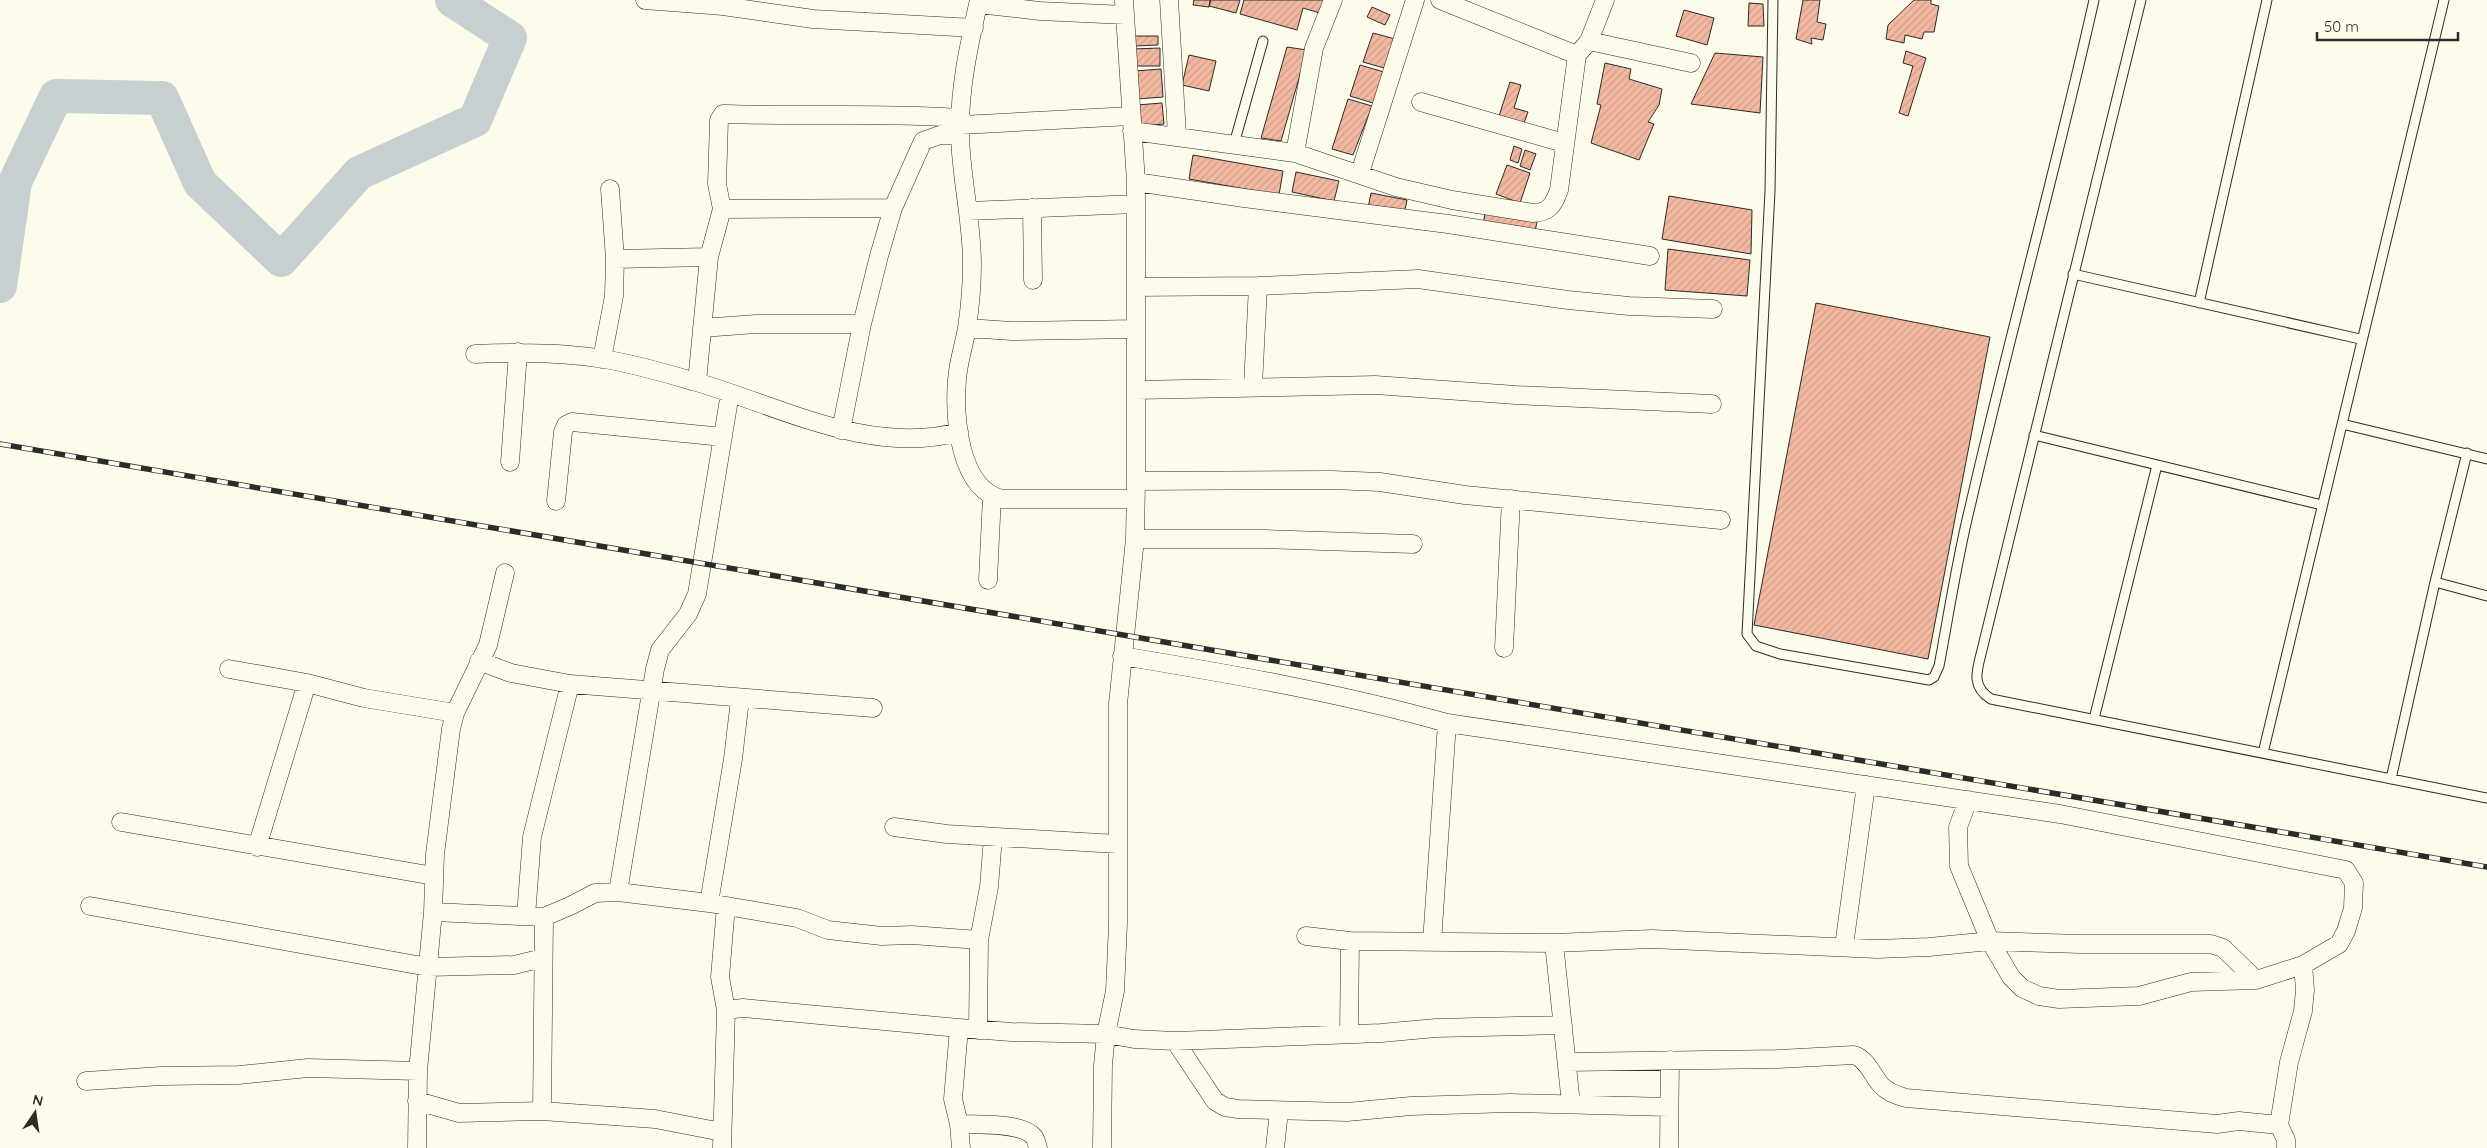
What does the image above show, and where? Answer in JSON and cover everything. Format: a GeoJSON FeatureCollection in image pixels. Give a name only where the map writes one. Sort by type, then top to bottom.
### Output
{"type":"FeatureCollection","features":[{"type":"Feature","properties":{"kind":"street"},"geometry":{"type":"LineString","coordinates":[[645,0],[723,6],[813,19],[974,28]]}},
{"type":"Feature","properties":{"kind":"street"},"geometry":{"type":"LineString","coordinates":[[1169,0],[1177,135]]}},
{"type":"Feature","properties":{"kind":"street"},"geometry":{"type":"LineString","coordinates":[[1295,153],[1314,48],[1333,0]]}},
{"type":"Feature","properties":{"kind":"street"},"geometry":{"type":"LineString","coordinates":[[1360,173],[1415,0]]}},
{"type":"Feature","properties":{"kind":"street"},"geometry":{"type":"LineString","coordinates":[[1440,0],[1459,3],[1578,55]]}},
{"type":"Feature","properties":{"kind":"street"},"geometry":{"type":"LineString","coordinates":[[697,382],[709,257],[722,209],[717,177],[719,120],[723,114],[789,117],[890,115],[960,126],[1131,124],[1177,135],[1295,153],[1360,173],[1396,187],[1452,200],[1533,214],[1542,213],[1555,203],[1559,190],[1564,143],[1578,55],[1589,41],[1605,0]]}},
{"type":"Feature","properties":{"kind":"street"},"geometry":{"type":"LineString","coordinates":[[1102,1148],[1103,1065],[1106,1034],[1115,991],[1118,923],[1117,844],[1120,757],[1118,704],[1135,539],[1136,182],[1125,8],[1040,11],[979,2],[966,61],[960,126],[972,263],[967,328],[956,380],[959,432],[965,464],[977,485],[992,496],[1024,500],[1135,499]]}},
{"type":"Feature","properties":{"kind":"street"},"geometry":{"type":"LineString","coordinates":[[1589,41],[1691,63]]}},
{"type":"Feature","properties":{"kind":"street"},"geometry":{"type":"LineString","coordinates":[[1421,102],[1564,143]]}},
{"type":"Feature","properties":{"kind":"street"},"geometry":{"type":"LineString","coordinates":[[842,430],[862,324],[893,208],[923,141],[960,126]]}},
{"type":"Feature","properties":{"kind":"street"},"geometry":{"type":"LineString","coordinates":[[1136,182],[1448,224],[1650,256]]}},
{"type":"Feature","properties":{"kind":"street"},"geometry":{"type":"LineString","coordinates":[[602,359],[614,296],[615,259],[610,189]]}},
{"type":"Feature","properties":{"kind":"street"},"geometry":{"type":"LineString","coordinates":[[968,211],[1136,204]]}},
{"type":"Feature","properties":{"kind":"street"},"geometry":{"type":"LineString","coordinates":[[722,209],[893,208]]}},
{"type":"Feature","properties":{"kind":"street"},"geometry":{"type":"LineString","coordinates":[[1032,208],[1033,280]]}},
{"type":"Feature","properties":{"kind":"street"},"geometry":{"type":"LineString","coordinates":[[615,259],[709,257]]}},
{"type":"Feature","properties":{"kind":"street"},"geometry":{"type":"LineString","coordinates":[[1137,287],[1258,286],[1418,278],[1568,300],[1646,307],[1713,309]]}},
{"type":"Feature","properties":{"kind":"street"},"geometry":{"type":"LineString","coordinates":[[1253,386],[1258,286]]}},
{"type":"Feature","properties":{"kind":"street"},"geometry":{"type":"LineString","coordinates":[[702,328],[756,324],[862,324]]}},
{"type":"Feature","properties":{"kind":"street"},"geometry":{"type":"LineString","coordinates":[[967,328],[1012,331],[1136,328]]}},
{"type":"Feature","properties":{"kind":"street"},"geometry":{"type":"LineString","coordinates":[[475,354],[518,352],[602,359],[697,382],[842,430],[934,439],[959,432]]}},
{"type":"Feature","properties":{"kind":"street"},"geometry":{"type":"LineString","coordinates":[[510,462],[518,352]]}},
{"type":"Feature","properties":{"kind":"street"},"geometry":{"type":"LineString","coordinates":[[1136,390],[1253,386],[1376,385],[1516,396],[1712,404]]}},
{"type":"Feature","properties":{"kind":"street"},"geometry":{"type":"LineString","coordinates":[[618,892],[651,692],[660,650],[688,614],[697,594],[730,393]]}},
{"type":"Feature","properties":{"kind":"street"},"geometry":{"type":"LineString","coordinates":[[556,501],[563,432],[566,425],[572,422],[723,437]]}},
{"type":"Feature","properties":{"kind":"street"},"geometry":{"type":"LineString","coordinates":[[1136,481],[1332,480],[1380,482],[1511,500],[1721,520]]}},
{"type":"Feature","properties":{"kind":"street"},"geometry":{"type":"LineString","coordinates":[[988,580],[992,496]]}},
{"type":"Feature","properties":{"kind":"street"},"geometry":{"type":"LineString","coordinates":[[1504,648],[1511,500]]}},
{"type":"Feature","properties":{"kind":"street"},"geometry":{"type":"LineString","coordinates":[[1135,539],[1265,539],[1413,544]]}},
{"type":"Feature","properties":{"kind":"street"},"geometry":{"type":"LineString","coordinates":[[417,1148],[418,1071],[433,912],[434,876],[446,762],[455,713],[478,661],[488,645],[505,573]]}},
{"type":"Feature","properties":{"kind":"street"},"geometry":{"type":"LineString","coordinates":[[1122,656],[1230,674],[1374,703],[1447,723],[1968,800],[2060,814],[2346,870],[2354,883],[2353,908],[2346,932],[2338,944],[2303,965],[2256,980],[2191,982],[2139,996],[2059,999],[2039,996],[2022,988],[2011,978],[1990,941],[1959,866],[1958,828],[1968,800]]}},
{"type":"Feature","properties":{"kind":"street"},"geometry":{"type":"LineString","coordinates":[[478,661],[511,673],[570,684],[651,692],[873,708]]}},
{"type":"Feature","properties":{"kind":"street"},"geometry":{"type":"LineString","coordinates":[[229,669],[307,684],[364,698],[455,713]]}},
{"type":"Feature","properties":{"kind":"street"},"geometry":{"type":"LineString","coordinates":[[257,847],[307,684]]}},
{"type":"Feature","properties":{"kind":"street"},"geometry":{"type":"LineString","coordinates":[[526,916],[532,837],[570,684]]}},
{"type":"Feature","properties":{"kind":"street"},"geometry":{"type":"LineString","coordinates":[[417,1101],[459,1113],[542,1111],[655,1118],[722,1140],[726,1010],[720,977],[718,904],[740,698]]}},
{"type":"Feature","properties":{"kind":"street"},"geometry":{"type":"LineString","coordinates":[[1432,942],[1447,723]]}},
{"type":"Feature","properties":{"kind":"street"},"geometry":{"type":"LineString","coordinates":[[1844,946],[1866,785]]}},
{"type":"Feature","properties":{"kind":"street"},"geometry":{"type":"LineString","coordinates":[[121,822],[257,847],[434,876]]}},
{"type":"Feature","properties":{"kind":"street"},"geometry":{"type":"LineString","coordinates":[[894,827],[947,834],[1117,844]]}},
{"type":"Feature","properties":{"kind":"street"},"geometry":{"type":"LineString","coordinates":[[978,1030],[978,940],[988,887],[993,836]]}},
{"type":"Feature","properties":{"kind":"street"},"geometry":{"type":"LineString","coordinates":[[433,912],[544,917],[594,893],[618,892],[718,904],[797,918],[828,930],[882,936],[912,935],[978,940]]}},
{"type":"Feature","properties":{"kind":"street"},"geometry":{"type":"LineString","coordinates":[[90,906],[428,967],[514,965],[543,958]]}},
{"type":"Feature","properties":{"kind":"street"},"geometry":{"type":"LineString","coordinates":[[542,1111],[544,917]]}},
{"type":"Feature","properties":{"kind":"street"},"geometry":{"type":"LineString","coordinates":[[1306,936],[1350,941],[1432,942],[1554,943],[1652,939],[1844,946],[1877,949],[1929,947],[1990,941],[2217,944],[2256,980]]}},
{"type":"Feature","properties":{"kind":"street"},"geometry":{"type":"LineString","coordinates":[[1349,1033],[1350,941]]}},
{"type":"Feature","properties":{"kind":"street"},"geometry":{"type":"LineString","coordinates":[[1554,943],[1571,1104]]}},
{"type":"Feature","properties":{"kind":"street"},"geometry":{"type":"LineString","coordinates":[[2286,1148],[2286,1140],[2279,1125],[2290,1062],[2303,1011],[2305,990],[2303,965]]}},
{"type":"Feature","properties":{"kind":"street"},"geometry":{"type":"LineString","coordinates":[[726,1010],[743,1008],[978,1030],[1106,1034],[1134,1039],[1175,1041],[1436,1028],[1563,1025]]}},
{"type":"Feature","properties":{"kind":"street"},"geometry":{"type":"LineString","coordinates":[[959,1028],[953,1099],[959,1124],[961,1148]]}},
{"type":"Feature","properties":{"kind":"street"},"geometry":{"type":"LineString","coordinates":[[1175,1041],[1215,1101],[1220,1105],[1238,1109],[1347,1112],[1411,1106],[1511,1103],[1669,1107]]}},
{"type":"Feature","properties":{"kind":"street"},"geometry":{"type":"LineString","coordinates":[[1568,1062],[1854,1055],[1863,1060],[1881,1086],[1892,1094],[1906,1098],[2217,1124],[2239,1121],[2279,1125]]}},
{"type":"Feature","properties":{"kind":"street"},"geometry":{"type":"LineString","coordinates":[[1669,1148],[1670,1060]]}},
{"type":"Feature","properties":{"kind":"street"},"geometry":{"type":"LineString","coordinates":[[86,1081],[161,1076],[239,1075],[308,1068],[418,1071]]}},
{"type":"Feature","properties":{"kind":"street"},"geometry":{"type":"LineString","coordinates":[[1275,1148],[1279,1111]]}},
{"type":"Feature","properties":{"kind":"street"},"geometry":{"type":"LineString","coordinates":[[959,1124],[1012,1127],[1026,1131],[1035,1137],[1038,1148]]}},
{"type":"Feature","properties":{"kind":"lane"},"geometry":{"type":"LineString","coordinates":[[1773,0],[1770,191],[1747,634],[1756,646],[1780,654],[1929,680],[1934,677],[1939,666],[1969,509],[2011,337],[2034,256],[2094,0]]}},
{"type":"Feature","properties":{"kind":"lane"},"geometry":{"type":"LineString","coordinates":[[2141,0],[1983,646],[1976,679],[1978,688],[1991,699],[2487,798]]}},
{"type":"Feature","properties":{"kind":"lane"},"geometry":{"type":"LineString","coordinates":[[2199,303],[2267,0]]}},
{"type":"Feature","properties":{"kind":"lane"},"geometry":{"type":"LineString","coordinates":[[2263,753],[2342,424],[2360,339],[2444,0]]}},
{"type":"Feature","properties":{"kind":"lane"},"geometry":{"type":"LineString","coordinates":[[1234,144],[1263,41]]}},
{"type":"Feature","properties":{"kind":"lane"},"geometry":{"type":"LineString","coordinates":[[2073,274],[2360,339]]}},
{"type":"Feature","properties":{"kind":"lane"},"geometry":{"type":"LineString","coordinates":[[2342,424],[2487,459]]}},
{"type":"Feature","properties":{"kind":"lane"},"geometry":{"type":"LineString","coordinates":[[2034,435],[2322,505]]}},
{"type":"Feature","properties":{"kind":"lane"},"geometry":{"type":"LineString","coordinates":[[2391,779],[2435,582],[2467,453]]}},
{"type":"Feature","properties":{"kind":"lane"},"geometry":{"type":"LineString","coordinates":[[2094,720],[2157,465]]}},
{"type":"Feature","properties":{"kind":"lane"},"geometry":{"type":"LineString","coordinates":[[2435,582],[2487,596]]}},
{"type":"Feature","properties":{"kind":"building"},"geometry":{"type":"Polygon","coordinates":[[[1194,0],[1210,0],[1209,7],[1193,5],[1194,0]]]}},
{"type":"Feature","properties":{"kind":"building"},"geometry":{"type":"Polygon","coordinates":[[[1211,0],[1240,0],[1236,13],[1209,6],[1211,0]]]}},
{"type":"Feature","properties":{"kind":"building"},"geometry":{"type":"Polygon","coordinates":[[[1244,0],[1324,0],[1320,13],[1303,8],[1297,30],[1240,14],[1244,0]]]}},
{"type":"Feature","properties":{"kind":"building"},"geometry":{"type":"Polygon","coordinates":[[[1803,0],[1820,0],[1817,22],[1826,24],[1823,40],[1811,38],[1812,44],[1796,39],[1803,0]]]}},
{"type":"Feature","properties":{"kind":"building"},"geometry":{"type":"Polygon","coordinates":[[[1914,0],[1931,0],[1931,4],[1939,6],[1934,32],[1924,32],[1922,39],[1905,35],[1904,43],[1886,39],[1888,25],[1914,0]]]}},
{"type":"Feature","properties":{"kind":"building"},"geometry":{"type":"Polygon","coordinates":[[[1749,3],[1763,4],[1764,26],[1748,26],[1749,3]]]}},
{"type":"Feature","properties":{"kind":"building"},"geometry":{"type":"Polygon","coordinates":[[[1372,7],[1390,15],[1385,25],[1367,17],[1372,7]]]}},
{"type":"Feature","properties":{"kind":"building"},"geometry":{"type":"Polygon","coordinates":[[[1684,10],[1714,18],[1707,45],[1676,36],[1684,10]]]}},
{"type":"Feature","properties":{"kind":"building"},"geometry":{"type":"Polygon","coordinates":[[[1373,33],[1395,39],[1384,68],[1363,62],[1373,33]]]}},
{"type":"Feature","properties":{"kind":"building"},"geometry":{"type":"Polygon","coordinates":[[[1135,36],[1158,36],[1158,45],[1135,46],[1135,36]]]}},
{"type":"Feature","properties":{"kind":"building"},"geometry":{"type":"Polygon","coordinates":[[[1287,47],[1307,50],[1281,141],[1261,138],[1287,47]]]}},
{"type":"Feature","properties":{"kind":"building"},"geometry":{"type":"Polygon","coordinates":[[[1160,48],[1160,66],[1134,66],[1133,49],[1160,48]]]}},
{"type":"Feature","properties":{"kind":"building"},"geometry":{"type":"Polygon","coordinates":[[[1906,51],[1926,58],[1908,116],[1899,113],[1913,66],[1903,63],[1906,51]]]}},
{"type":"Feature","properties":{"kind":"building"},"geometry":{"type":"Polygon","coordinates":[[[1715,53],[1763,57],[1760,113],[1691,104],[1715,53]]]}},
{"type":"Feature","properties":{"kind":"building"},"geometry":{"type":"Polygon","coordinates":[[[1189,55],[1216,61],[1209,91],[1182,85],[1189,55]]]}},
{"type":"Feature","properties":{"kind":"building"},"geometry":{"type":"Polygon","coordinates":[[[1605,63],[1631,69],[1629,79],[1662,89],[1659,105],[1648,122],[1654,124],[1639,160],[1591,143],[1601,105],[1597,104],[1605,63]]]}},
{"type":"Feature","properties":{"kind":"building"},"geometry":{"type":"Polygon","coordinates":[[[1360,65],[1384,72],[1373,103],[1350,96],[1360,65]]]}},
{"type":"Feature","properties":{"kind":"building"},"geometry":{"type":"Polygon","coordinates":[[[1161,69],[1163,97],[1137,99],[1135,71],[1161,69]]]}},
{"type":"Feature","properties":{"kind":"building"},"geometry":{"type":"Polygon","coordinates":[[[1510,82],[1521,85],[1514,108],[1528,112],[1524,123],[1499,116],[1510,82]]]}},
{"type":"Feature","properties":{"kind":"building"},"geometry":{"type":"Polygon","coordinates":[[[1348,99],[1372,106],[1353,155],[1332,149],[1348,99]]]}},
{"type":"Feature","properties":{"kind":"building"},"geometry":{"type":"Polygon","coordinates":[[[1162,103],[1164,124],[1140,126],[1137,105],[1162,103]]]}},
{"type":"Feature","properties":{"kind":"building"},"geometry":{"type":"Polygon","coordinates":[[[1514,146],[1522,149],[1518,163],[1510,160],[1514,146]]]}},
{"type":"Feature","properties":{"kind":"building"},"geometry":{"type":"Polygon","coordinates":[[[1525,150],[1536,154],[1530,170],[1520,166],[1525,150]]]}},
{"type":"Feature","properties":{"kind":"building"},"geometry":{"type":"Polygon","coordinates":[[[1193,155],[1283,171],[1279,195],[1189,179],[1193,155]]]}},
{"type":"Feature","properties":{"kind":"building"},"geometry":{"type":"Polygon","coordinates":[[[1507,165],[1530,173],[1520,203],[1496,194],[1507,165]]]}},
{"type":"Feature","properties":{"kind":"building"},"geometry":{"type":"Polygon","coordinates":[[[1296,172],[1339,181],[1334,201],[1292,192],[1296,172]]]}},
{"type":"Feature","properties":{"kind":"building"},"geometry":{"type":"Polygon","coordinates":[[[1371,193],[1407,200],[1404,215],[1368,208],[1371,193]]]}},
{"type":"Feature","properties":{"kind":"building"},"geometry":{"type":"Polygon","coordinates":[[[1669,196],[1752,210],[1751,254],[1662,239],[1669,196]]]}},
{"type":"Feature","properties":{"kind":"building"},"geometry":{"type":"Polygon","coordinates":[[[1485,213],[1537,222],[1534,236],[1483,226],[1485,213]]]}},
{"type":"Feature","properties":{"kind":"building"},"geometry":{"type":"Polygon","coordinates":[[[1668,249],[1750,260],[1747,296],[1665,290],[1668,249]]]}},
{"type":"Feature","properties":{"kind":"building"},"geometry":{"type":"Polygon","coordinates":[[[1816,303],[1990,337],[1928,659],[1754,625],[1816,303]]]}},
{"type":"Feature","properties":{"kind":"waterway"},"geometry":{"type":"LineString","coordinates":[[0,286],[15,182],[56,96],[162,98],[200,183],[281,260],[359,173],[475,120],[510,38],[452,0]]}},
{"type":"Feature","properties":{"kind":"railway"},"geometry":{"type":"LineString","coordinates":[[0,444],[2487,867]]}}]}
